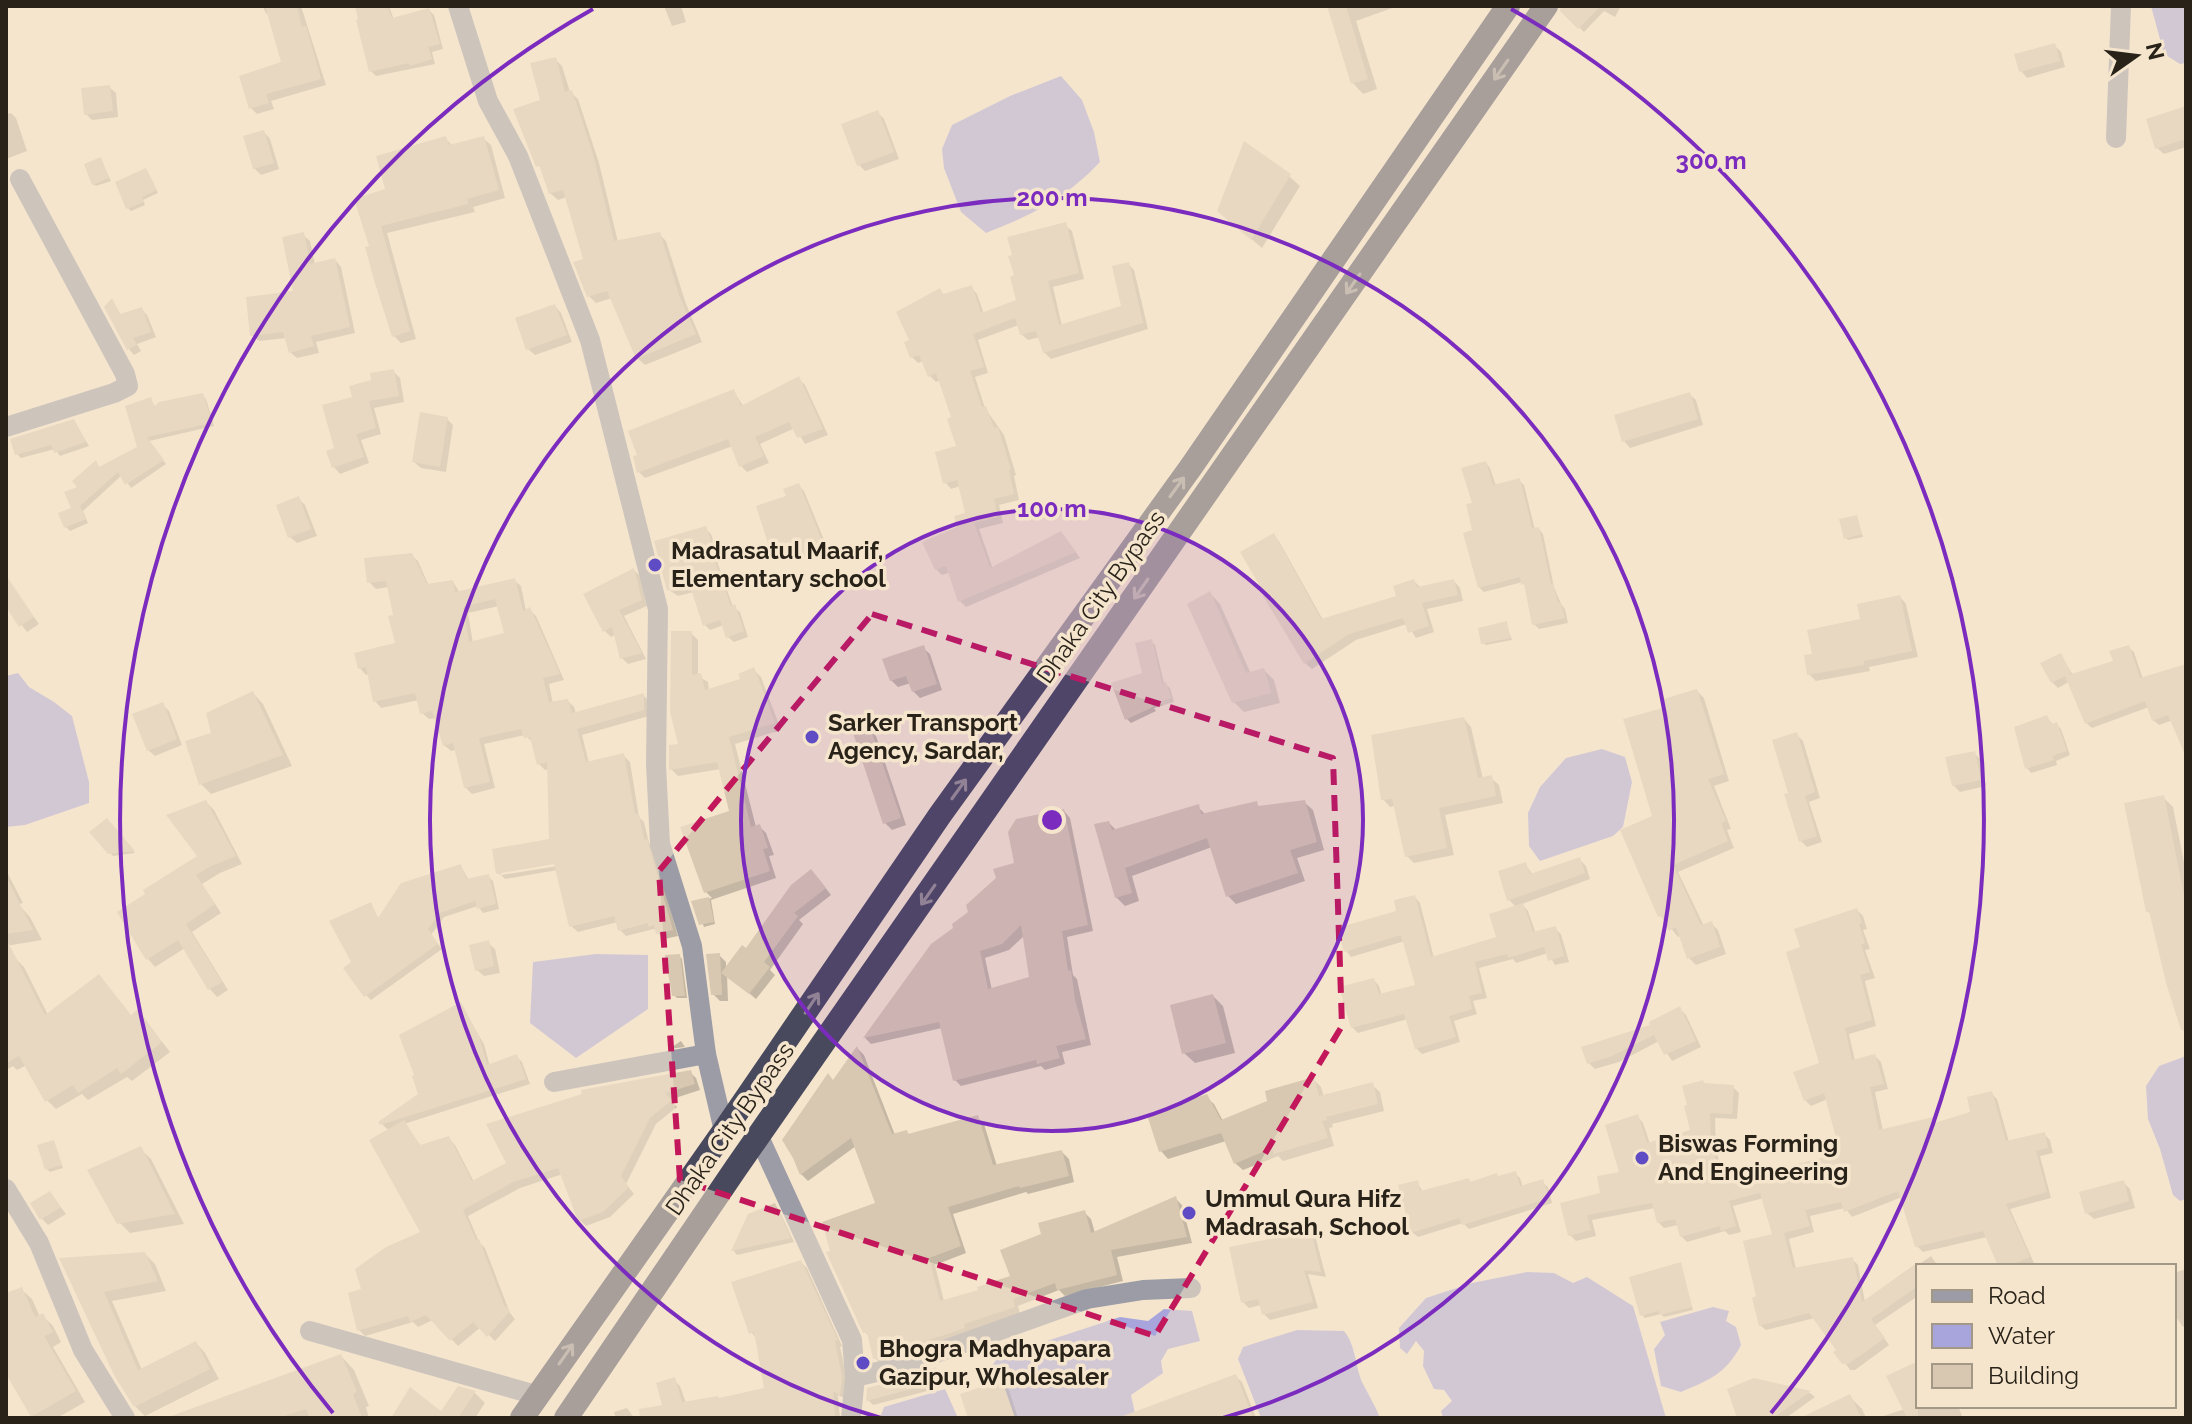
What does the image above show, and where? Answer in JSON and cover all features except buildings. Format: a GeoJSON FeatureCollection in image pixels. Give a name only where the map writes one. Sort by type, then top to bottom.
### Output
{"type":"FeatureCollection","features":[{"type":"Feature","properties":{"kind":"highway"},"geometry":{"type":"LineString","coordinates":[[522,1418],[724,1131],[940,815],[1191,467],[1508,6]]}},
{"type":"Feature","properties":{"kind":"highway","name":"Dhaka City Bypass"},"geometry":{"type":"LineString","coordinates":[[566,1418],[1546,6]]}},
{"type":"Feature","properties":{"kind":"street"},"geometry":{"type":"LineString","coordinates":[[458,6],[488,101],[518,156],[590,340],[658,609],[656,764],[660,844],[692,946],[706,1054],[724,1131]]}},
{"type":"Feature","properties":{"kind":"street"},"geometry":{"type":"LineString","coordinates":[[2116,138],[2121,6]]}},
{"type":"Feature","properties":{"kind":"street"},"geometry":{"type":"LineString","coordinates":[[6,427],[128,386],[125,374],[20,179]]}},
{"type":"Feature","properties":{"kind":"street"},"geometry":{"type":"LineString","coordinates":[[554,1082],[706,1054]]}},
{"type":"Feature","properties":{"kind":"street"},"geometry":{"type":"LineString","coordinates":[[759,1137],[852,1340],[855,1377],[851,1418]]}},
{"type":"Feature","properties":{"kind":"street"},"geometry":{"type":"LineString","coordinates":[[6,1189],[39,1243],[83,1350],[125,1418]]}},
{"type":"Feature","properties":{"kind":"street"},"geometry":{"type":"LineString","coordinates":[[855,1377],[894,1368],[1087,1299],[1143,1290],[1191,1288]]}},
{"type":"Feature","properties":{"kind":"street"},"geometry":{"type":"LineString","coordinates":[[310,1331],[536,1395]]}},
{"type":"Feature","properties":{"kind":"highlighted area"},"geometry":{"type":"Polygon","coordinates":[[[872,614],[1333,758],[1342,1026],[1155,1336],[680,1180],[659,871],[872,614]]]}},
{"type":"Feature","properties":{"kind":"water"},"geometry":{"type":"Polygon","coordinates":[[[2151,6],[2186,6],[2186,63],[2180,64],[2164,54],[2151,6]]]}},
{"type":"Feature","properties":{"kind":"water"},"geometry":{"type":"Polygon","coordinates":[[[1061,76],[1082,100],[1094,132],[1100,162],[1048,204],[986,233],[961,212],[944,168],[942,149],[952,125],[1010,96],[1061,76]]]}},
{"type":"Feature","properties":{"kind":"water"},"geometry":{"type":"Polygon","coordinates":[[[18,673],[29,687],[72,716],[89,782],[89,803],[25,825],[6,827],[6,676],[18,673]]]}},
{"type":"Feature","properties":{"kind":"water"},"geometry":{"type":"Polygon","coordinates":[[[1602,749],[1625,757],[1632,782],[1623,827],[1613,836],[1540,861],[1529,846],[1528,813],[1540,787],[1566,758],[1602,749]]]}},
{"type":"Feature","properties":{"kind":"water"},"geometry":{"type":"Polygon","coordinates":[[[596,954],[648,955],[648,1009],[576,1058],[530,1023],[533,962],[596,954]]]}},
{"type":"Feature","properties":{"kind":"water"},"geometry":{"type":"Polygon","coordinates":[[[2186,1056],[2186,1199],[2180,1201],[2173,1195],[2148,1119],[2146,1086],[2159,1066],[2186,1056]]]}},
{"type":"Feature","properties":{"kind":"water"},"geometry":{"type":"Polygon","coordinates":[[[1527,1272],[1554,1273],[1573,1283],[1587,1277],[1633,1306],[1666,1418],[1443,1418],[1441,1411],[1452,1401],[1444,1390],[1434,1389],[1423,1366],[1424,1351],[1416,1341],[1407,1354],[1400,1348],[1399,1328],[1426,1298],[1472,1283],[1527,1272]]]}},
{"type":"Feature","properties":{"kind":"water"},"geometry":{"type":"Polygon","coordinates":[[[1713,1307],[1729,1311],[1726,1321],[1736,1327],[1741,1345],[1735,1355],[1716,1375],[1681,1392],[1661,1386],[1654,1349],[1665,1335],[1660,1322],[1713,1307]]]}},
{"type":"Feature","properties":{"kind":"water"},"geometry":{"type":"Polygon","coordinates":[[[1164,1309],[1192,1311],[1200,1341],[1168,1349],[1161,1361],[1163,1373],[1131,1395],[1136,1418],[1007,1418],[993,1406],[986,1375],[998,1357],[1120,1317],[1148,1321],[1164,1309]]]}},
{"type":"Feature","properties":{"kind":"water"},"geometry":{"type":"Polygon","coordinates":[[[1297,1330],[1344,1331],[1351,1343],[1362,1382],[1380,1418],[1261,1418],[1238,1359],[1243,1347],[1297,1330]]]}},
{"type":"Feature","properties":{"kind":"water"},"geometry":{"type":"Polygon","coordinates":[[[945,1389],[958,1418],[880,1418],[884,1407],[945,1389]]]}},
{"type":"Feature","properties":{"kind":"place","name":"Madrasatul Maarif, Elementary school"},"geometry":{"type":"Point","coordinates":[655,565]}},
{"type":"Feature","properties":{"kind":"place","name":"Sarker Transport Agency, Sardar,"},"geometry":{"type":"Point","coordinates":[812,737]}},
{"type":"Feature","properties":{"kind":"place","name":"Biswas Forming And Engineering"},"geometry":{"type":"Point","coordinates":[1642,1158]}},
{"type":"Feature","properties":{"kind":"place","name":"Ummul Qura Hifz Madrasah, School"},"geometry":{"type":"Point","coordinates":[1189,1213]}},
{"type":"Feature","properties":{"kind":"place","name":"Bhogra Madhyapara Gazipur, Wholesaler"},"geometry":{"type":"Point","coordinates":[863,1363]}}]}
